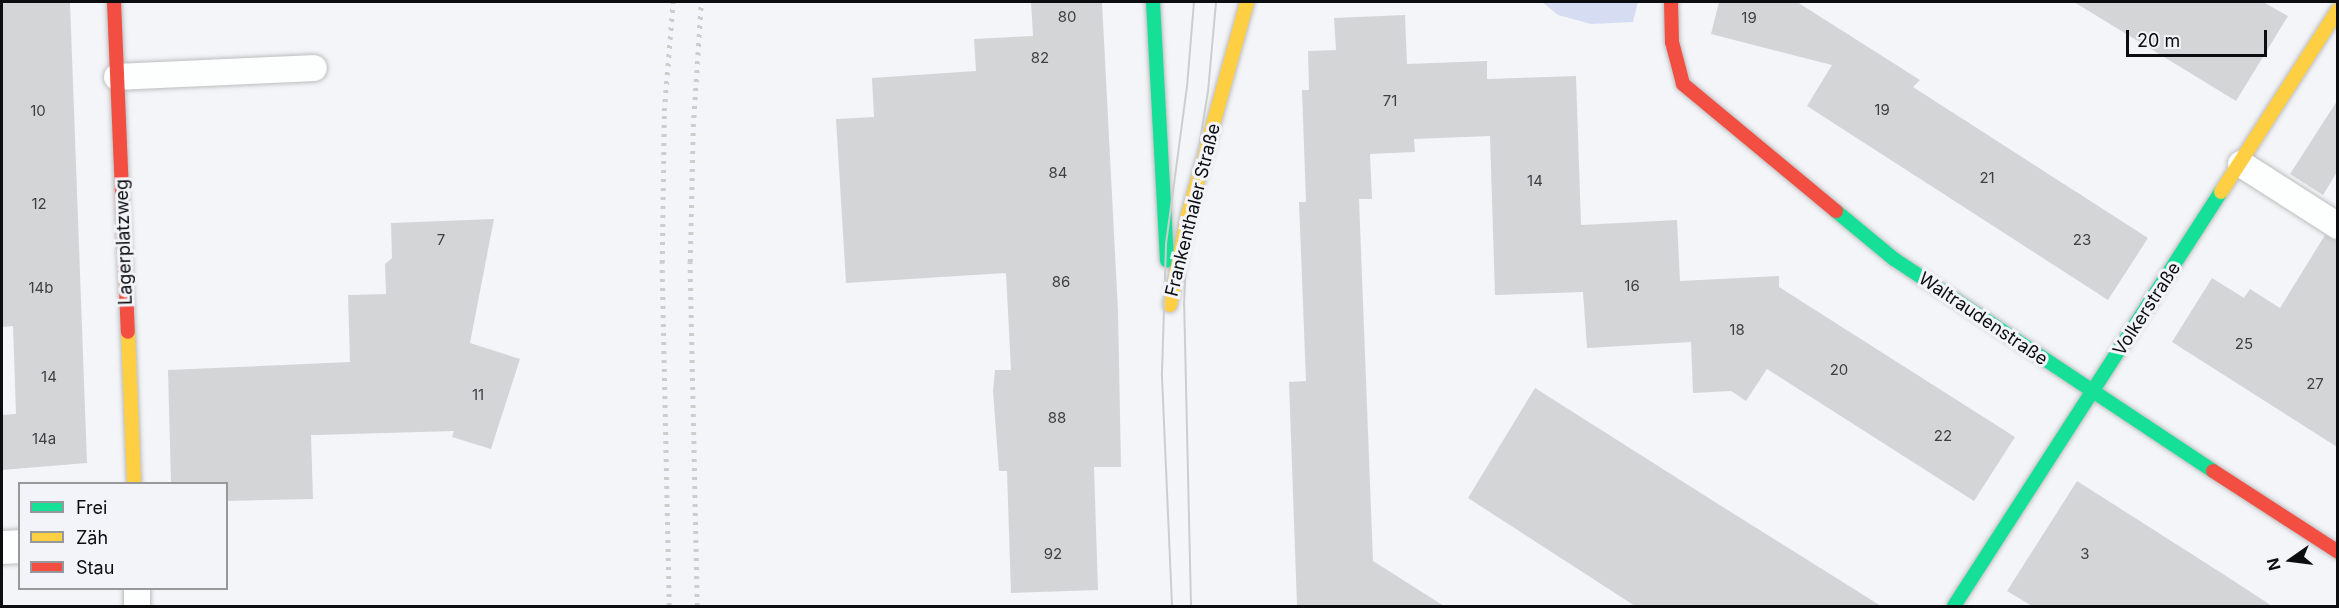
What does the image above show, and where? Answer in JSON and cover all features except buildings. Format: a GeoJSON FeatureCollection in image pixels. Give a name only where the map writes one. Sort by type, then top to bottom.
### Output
{"type":"FeatureCollection","features":[{"type":"Feature","properties":{"kind":"street","name":"Lagerplatzweg"},"geometry":{"type":"LineString","coordinates":[[114,2],[134,482]]}},
{"type":"Feature","properties":{"kind":"street","name":"Frankenthaler Straße"},"geometry":{"type":"LineString","coordinates":[[1153,2],[1170,305],[1188,215],[1247,2]]}},
{"type":"Feature","properties":{"kind":"street","name":"Waltraudenstraße"},"geometry":{"type":"LineString","coordinates":[[1671,2],[1672,42],[1683,84],[1894,259],[2093,394],[2337,552]]}},
{"type":"Feature","properties":{"kind":"street","name":"Volkerstraße"},"geometry":{"type":"LineString","coordinates":[[1954,606],[2241,164],[2337,10]]}},
{"type":"Feature","properties":{"kind":"street"},"geometry":{"type":"LineString","coordinates":[[2,547],[18,546]]}},
{"type":"Feature","properties":{"kind":"lane"},"geometry":{"type":"LineString","coordinates":[[117,77],[314,68]]}},
{"type":"Feature","properties":{"kind":"lane"},"geometry":{"type":"LineString","coordinates":[[2241,164],[2337,226]]}},
{"type":"Feature","properties":{"kind":"lane"},"geometry":{"type":"LineString","coordinates":[[137,590],[137,606]]}},
{"type":"Feature","properties":{"kind":"shaded area"},"geometry":{"type":"Polygon","coordinates":[[[1542,2],[1638,2],[1633,22],[1591,24],[1558,15],[1542,2]]]}},
{"type":"Feature","properties":{"kind":"tram line"},"geometry":{"type":"LineString","coordinates":[[1172,606],[1162,373],[1166,244],[1187,87],[1194,2]]}},
{"type":"Feature","properties":{"kind":"tram line"},"geometry":{"type":"LineString","coordinates":[[1191,606],[1184,305],[1188,215],[1208,92],[1216,2]]}},
{"type":"Feature","properties":{"kind":"railway"},"geometry":{"type":"LineString","coordinates":[[669,606],[662,263],[664,111],[673,2]]}},
{"type":"Feature","properties":{"kind":"railway"},"geometry":{"type":"LineString","coordinates":[[697,606],[690,262],[693,127],[701,2]]}},
{"type":"Feature","properties":{"kind":"traffic: fast"},"geometry":{"type":"LineString","coordinates":[[1153,2],[1167,261]]}},
{"type":"Feature","properties":{"kind":"traffic: fast"},"geometry":{"type":"LineString","coordinates":[[1954,606],[2221,192]]}},
{"type":"Feature","properties":{"kind":"traffic: fast"},"geometry":{"type":"LineString","coordinates":[[1836,211],[1894,259],[2213,471]]}},
{"type":"Feature","properties":{"kind":"traffic: slow"},"geometry":{"type":"LineString","coordinates":[[1170,305],[1188,215],[1247,2]]}},
{"type":"Feature","properties":{"kind":"traffic: slow"},"geometry":{"type":"LineString","coordinates":[[2221,192],[2338,10]]}},
{"type":"Feature","properties":{"kind":"traffic: slow"},"geometry":{"type":"LineString","coordinates":[[128,332],[134,482]]}},
{"type":"Feature","properties":{"kind":"traffic: jam"},"geometry":{"type":"LineString","coordinates":[[114,2],[128,332]]}},
{"type":"Feature","properties":{"kind":"traffic: jam"},"geometry":{"type":"LineString","coordinates":[[1671,2],[1672,42],[1683,84],[1836,211]]}},
{"type":"Feature","properties":{"kind":"traffic: jam"},"geometry":{"type":"LineString","coordinates":[[2213,471],[2338,552]]}}]}
